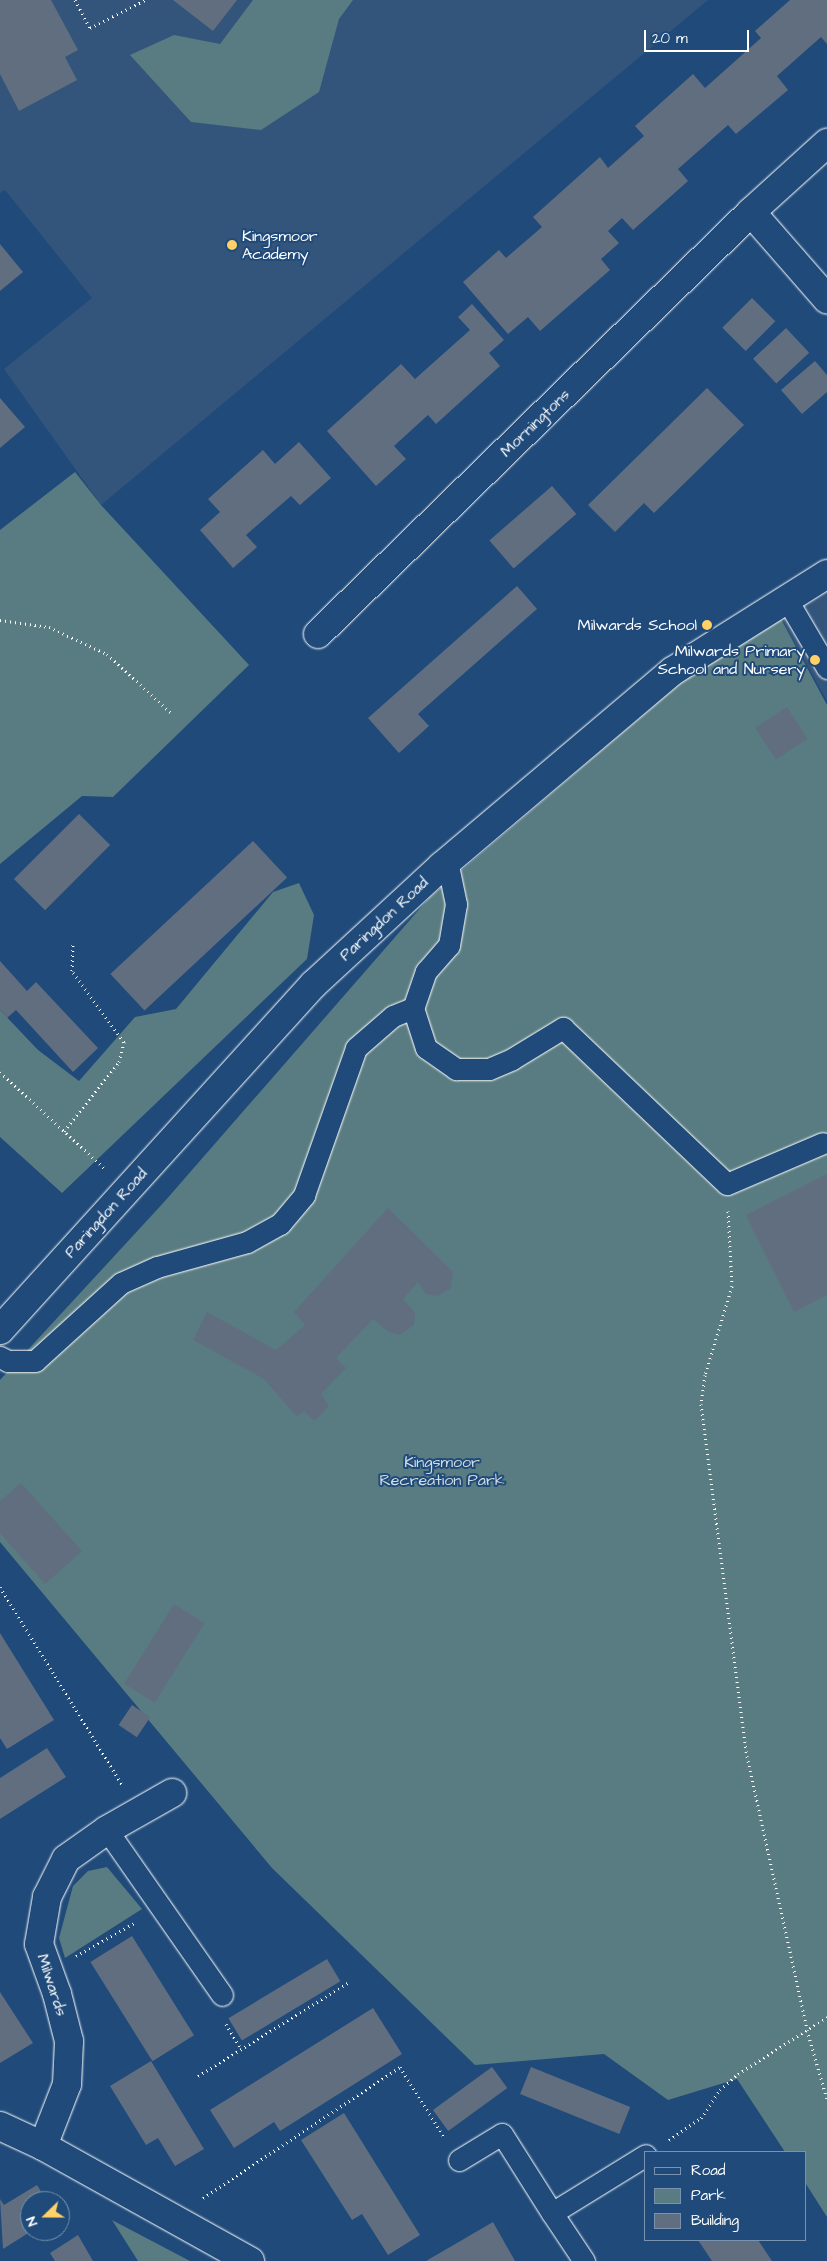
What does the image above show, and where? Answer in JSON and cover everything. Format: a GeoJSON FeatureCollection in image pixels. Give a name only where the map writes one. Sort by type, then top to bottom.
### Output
{"type":"FeatureCollection","features":[{"type":"Feature","properties":{"kind":"street","name":"Morningtons"},"geometry":{"type":"LineString","coordinates":[[318,634],[751,212],[827,143]]}},
{"type":"Feature","properties":{"kind":"street"},"geometry":{"type":"LineString","coordinates":[[751,212],[827,299]]}},
{"type":"Feature","properties":{"kind":"street","name":"Paringdon Road"},"geometry":{"type":"LineString","coordinates":[[0,1330],[314,984],[447,861],[673,671],[827,574]]}},
{"type":"Feature","properties":{"kind":"street","name":"Milwards"},"geometry":{"type":"LineString","coordinates":[[43,2146],[67,2084],[68,2041],[57,1994],[47,1972],[39,1944],[47,1897],[66,1859],[107,1830],[172,1792]]}},
{"type":"Feature","properties":{"kind":"street"},"geometry":{"type":"LineString","coordinates":[[0,2126],[43,2146],[171,2219],[250,2261]]}},
{"type":"Feature","properties":{"kind":"lane"},"geometry":{"type":"LineString","coordinates":[[787,600],[827,668]]}},
{"type":"Feature","properties":{"kind":"lane"},"geometry":{"type":"LineString","coordinates":[[447,861],[456,904],[449,945],[426,971],[413,1008],[426,1048],[456,1069],[489,1069],[512,1059],[563,1028],[727,1184],[823,1143]]}},
{"type":"Feature","properties":{"kind":"lane"},"geometry":{"type":"LineString","coordinates":[[0,1357],[8,1361],[35,1361],[121,1283],[157,1267],[247,1242],[280,1224],[304,1195],[356,1048],[394,1016],[413,1008]]}},
{"type":"Feature","properties":{"kind":"lane"},"geometry":{"type":"LineString","coordinates":[[107,1830],[222,1995]]}},
{"type":"Feature","properties":{"kind":"lane"},"geometry":{"type":"LineString","coordinates":[[459,2160],[502,2134],[584,2261]]}},
{"type":"Feature","properties":{"kind":"lane"},"geometry":{"type":"LineString","coordinates":[[552,2213],[644,2156]]}},
{"type":"Feature","properties":{"kind":"path"},"geometry":{"type":"LineString","coordinates":[[75,0],[90,28],[145,0]]}},
{"type":"Feature","properties":{"kind":"path"},"geometry":{"type":"LineString","coordinates":[[0,620],[49,627],[108,654],[170,712]]}},
{"type":"Feature","properties":{"kind":"path"},"geometry":{"type":"LineString","coordinates":[[64,1131],[119,1062],[124,1042],[72,971],[73,943]]}},
{"type":"Feature","properties":{"kind":"path"},"geometry":{"type":"LineString","coordinates":[[0,1072],[128,1189]]}},
{"type":"Feature","properties":{"kind":"path"},"geometry":{"type":"LineString","coordinates":[[727,1184],[732,1286],[705,1375],[701,1404],[746,1756],[808,2030],[827,2098]]}},
{"type":"Feature","properties":{"kind":"path"},"geometry":{"type":"LineString","coordinates":[[0,1587],[139,1812]]}},
{"type":"Feature","properties":{"kind":"path"},"geometry":{"type":"LineString","coordinates":[[47,1972],[161,1908]]}},
{"type":"Feature","properties":{"kind":"path"},"geometry":{"type":"LineString","coordinates":[[198,2076],[349,1982]]}},
{"type":"Feature","properties":{"kind":"path"},"geometry":{"type":"LineString","coordinates":[[652,2151],[701,2118],[720,2090],[738,2074],[827,2018]]}},
{"type":"Feature","properties":{"kind":"path"},"geometry":{"type":"LineString","coordinates":[[171,2219],[400,2067],[459,2160]]}},
{"type":"Feature","properties":{"kind":"shaded area","name":"Kingsmoor Academy"},"geometry":{"type":"Polygon","coordinates":[[[0,0],[708,0],[101,505],[4,369],[92,298],[5,190],[0,193],[0,0]]]}},
{"type":"Feature","properties":{"kind":"shaded area","name":"Milwards Primary School and Nursery"},"geometry":{"type":"Polygon","coordinates":[[[827,586],[827,701],[781,619],[827,586]]]}},
{"type":"Feature","properties":{"kind":"green space"},"geometry":{"type":"Polygon","coordinates":[[[253,0],[353,0],[339,19],[319,92],[261,130],[191,122],[130,55],[174,35],[220,44],[253,0]]]}},
{"type":"Feature","properties":{"kind":"green space"},"geometry":{"type":"Polygon","coordinates":[[[75,472],[101,505],[249,665],[113,797],[82,796],[0,864],[0,530],[75,472]]]}},
{"type":"Feature","properties":{"kind":"green space","name":"Kingsmoor Recreation Park"},"geometry":{"type":"Polygon","coordinates":[[[781,619],[827,705],[827,2217],[807,2186],[807,2151],[784,2151],[737,2079],[668,2100],[604,2054],[475,2065],[272,1868],[0,1542],[0,1380],[165,1201],[430,897],[717,652],[781,619]]]}},
{"type":"Feature","properties":{"kind":"green space"},"geometry":{"type":"Polygon","coordinates":[[[299,883],[314,915],[307,959],[62,1193],[0,1137],[0,1010],[38,1050],[79,1081],[135,1017],[176,1009],[273,892],[299,883]]]}},
{"type":"Feature","properties":{"kind":"green space"},"geometry":{"type":"Polygon","coordinates":[[[107,1867],[142,1909],[65,1958],[59,1938],[73,1886],[88,1871],[107,1867]]]}},
{"type":"Feature","properties":{"kind":"green space"},"geometry":{"type":"Polygon","coordinates":[[[112,2220],[190,2261],[138,2261],[112,2220]]]}},
{"type":"Feature","properties":{"kind":"building"},"geometry":{"type":"Polygon","coordinates":[[[0,0],[51,0],[78,50],[65,57],[77,80],[19,111],[0,74],[0,0]]]}},
{"type":"Feature","properties":{"kind":"building"},"geometry":{"type":"Polygon","coordinates":[[[173,0],[237,0],[213,31],[173,0]]]}},
{"type":"Feature","properties":{"kind":"building"},"geometry":{"type":"Polygon","coordinates":[[[790,0],[827,0],[827,44],[821,37],[777,76],[788,90],[736,134],[728,125],[678,169],[688,181],[633,230],[622,218],[608,231],[619,243],[601,259],[610,270],[540,331],[528,317],[508,334],[463,282],[499,250],[506,258],[542,227],[533,217],[600,157],[608,168],[644,136],[635,126],[693,74],[705,88],[761,38],[755,31],[790,0]]]}},
{"type":"Feature","properties":{"kind":"building"},"geometry":{"type":"Polygon","coordinates":[[[0,244],[23,272],[0,291],[0,244]]]}},
{"type":"Feature","properties":{"kind":"building"},"geometry":{"type":"Polygon","coordinates":[[[752,298],[775,321],[746,351],[722,328],[752,298]]]}},
{"type":"Feature","properties":{"kind":"building"},"geometry":{"type":"Polygon","coordinates":[[[472,304],[504,340],[489,353],[500,366],[436,424],[428,415],[394,446],[406,459],[376,486],[327,431],[401,364],[415,379],[470,330],[458,317],[472,304]]]}},
{"type":"Feature","properties":{"kind":"building"},"geometry":{"type":"Polygon","coordinates":[[[786,328],[809,353],[776,384],[753,359],[786,328]]]}},
{"type":"Feature","properties":{"kind":"building"},"geometry":{"type":"Polygon","coordinates":[[[815,361],[827,375],[827,392],[802,414],[781,390],[815,361]]]}},
{"type":"Feature","properties":{"kind":"building"},"geometry":{"type":"Polygon","coordinates":[[[707,388],[744,425],[654,513],[644,503],[615,532],[588,505],[707,388]]]}},
{"type":"Feature","properties":{"kind":"building"},"geometry":{"type":"Polygon","coordinates":[[[0,398],[25,427],[0,448],[0,398]]]}},
{"type":"Feature","properties":{"kind":"building"},"geometry":{"type":"Polygon","coordinates":[[[299,442],[331,478],[300,505],[291,496],[246,535],[257,547],[233,568],[200,530],[220,512],[208,499],[263,450],[275,464],[299,442]]]}},
{"type":"Feature","properties":{"kind":"building"},"geometry":{"type":"Polygon","coordinates":[[[552,486],[576,514],[514,568],[489,540],[552,486]]]}},
{"type":"Feature","properties":{"kind":"building"},"geometry":{"type":"Polygon","coordinates":[[[517,586],[537,609],[418,714],[429,726],[399,753],[368,718],[517,586]]]}},
{"type":"Feature","properties":{"kind":"building"},"geometry":{"type":"Polygon","coordinates":[[[787,707],[808,739],[776,760],[755,728],[787,707]]]}},
{"type":"Feature","properties":{"kind":"building"},"geometry":{"type":"Polygon","coordinates":[[[79,814],[110,845],[45,910],[14,879],[79,814]]]}},
{"type":"Feature","properties":{"kind":"building"},"geometry":{"type":"Polygon","coordinates":[[[253,841],[287,878],[144,1011],[110,974],[253,841]]]}},
{"type":"Feature","properties":{"kind":"building"},"geometry":{"type":"Polygon","coordinates":[[[0,961],[27,991],[36,982],[98,1048],[73,1072],[16,1010],[7,1018],[0,1010],[0,961]]]}},
{"type":"Feature","properties":{"kind":"building"},"geometry":{"type":"Polygon","coordinates":[[[827,1174],[827,1295],[794,1312],[746,1215],[827,1174]]]}},
{"type":"Feature","properties":{"kind":"building"},"geometry":{"type":"Polygon","coordinates":[[[388,1208],[453,1272],[451,1288],[438,1296],[426,1294],[418,1282],[403,1299],[415,1313],[414,1325],[400,1335],[389,1332],[373,1319],[336,1358],[346,1368],[321,1394],[329,1406],[315,1421],[304,1411],[297,1417],[264,1379],[193,1340],[207,1312],[276,1350],[305,1325],[294,1312],[388,1208]]]}},
{"type":"Feature","properties":{"kind":"building"},"geometry":{"type":"Polygon","coordinates":[[[21,1483],[82,1551],[45,1584],[0,1533],[0,1501],[21,1483]]]}},
{"type":"Feature","properties":{"kind":"building"},"geometry":{"type":"Polygon","coordinates":[[[174,1604],[205,1623],[155,1703],[124,1684],[174,1604]]]}},
{"type":"Feature","properties":{"kind":"building"},"geometry":{"type":"Polygon","coordinates":[[[0,1633],[54,1720],[7,1749],[0,1738],[0,1633]]]}},
{"type":"Feature","properties":{"kind":"building"},"geometry":{"type":"Polygon","coordinates":[[[132,1705],[150,1717],[137,1737],[119,1725],[132,1705]]]}},
{"type":"Feature","properties":{"kind":"building"},"geometry":{"type":"Polygon","coordinates":[[[47,1748],[66,1777],[0,1819],[0,1778],[47,1748]]]}},
{"type":"Feature","properties":{"kind":"building"},"geometry":{"type":"Polygon","coordinates":[[[132,1936],[194,2035],[152,2061],[90,1962],[132,1936]]]}},
{"type":"Feature","properties":{"kind":"building"},"geometry":{"type":"Polygon","coordinates":[[[327,1959],[340,1981],[242,2041],[228,2018],[327,1959]]]}},
{"type":"Feature","properties":{"kind":"building"},"geometry":{"type":"Polygon","coordinates":[[[0,1992],[33,2043],[0,2063],[0,1992]]]}},
{"type":"Feature","properties":{"kind":"building"},"geometry":{"type":"Polygon","coordinates":[[[373,2008],[402,2054],[280,2131],[274,2122],[234,2148],[210,2110],[373,2008]]]}},
{"type":"Feature","properties":{"kind":"building"},"geometry":{"type":"Polygon","coordinates":[[[151,2061],[204,2149],[175,2166],[158,2138],[146,2145],[110,2086],[151,2061]]]}},
{"type":"Feature","properties":{"kind":"building"},"geometry":{"type":"Polygon","coordinates":[[[492,2067],[507,2088],[448,2131],[433,2110],[492,2067]]]}},
{"type":"Feature","properties":{"kind":"building"},"geometry":{"type":"Polygon","coordinates":[[[531,2067],[630,2107],[619,2134],[520,2094],[531,2067]]]}},
{"type":"Feature","properties":{"kind":"building"},"geometry":{"type":"Polygon","coordinates":[[[344,2113],[420,2235],[388,2255],[362,2214],[352,2220],[301,2140],[344,2113]]]}},
{"type":"Feature","properties":{"kind":"building"},"geometry":{"type":"Polygon","coordinates":[[[37,2185],[41,2191],[27,2191],[37,2185]]]}},
{"type":"Feature","properties":{"kind":"building"},"geometry":{"type":"Polygon","coordinates":[[[20,2195],[20,2238],[3,2249],[0,2199],[4,2205],[20,2195]]]}},
{"type":"Feature","properties":{"kind":"building"},"geometry":{"type":"Polygon","coordinates":[[[493,2222],[515,2261],[426,2261],[493,2222]]]}},
{"type":"Feature","properties":{"kind":"building"},"geometry":{"type":"Polygon","coordinates":[[[78,2235],[93,2261],[55,2261],[50,2253],[78,2235]]]}},
{"type":"Feature","properties":{"kind":"building"},"geometry":{"type":"Polygon","coordinates":[[[699,2241],[759,2241],[772,2261],[712,2261],[699,2241]]]}},
{"type":"Feature","properties":{"kind":"place","name":"Kingsmoor Academy"},"geometry":{"type":"Point","coordinates":[232,245]}},
{"type":"Feature","properties":{"kind":"place","name":"Milwards School"},"geometry":{"type":"Point","coordinates":[707,625]}},
{"type":"Feature","properties":{"kind":"place","name":"Milwards Primary School and Nursery"},"geometry":{"type":"Point","coordinates":[815,660]}}]}
